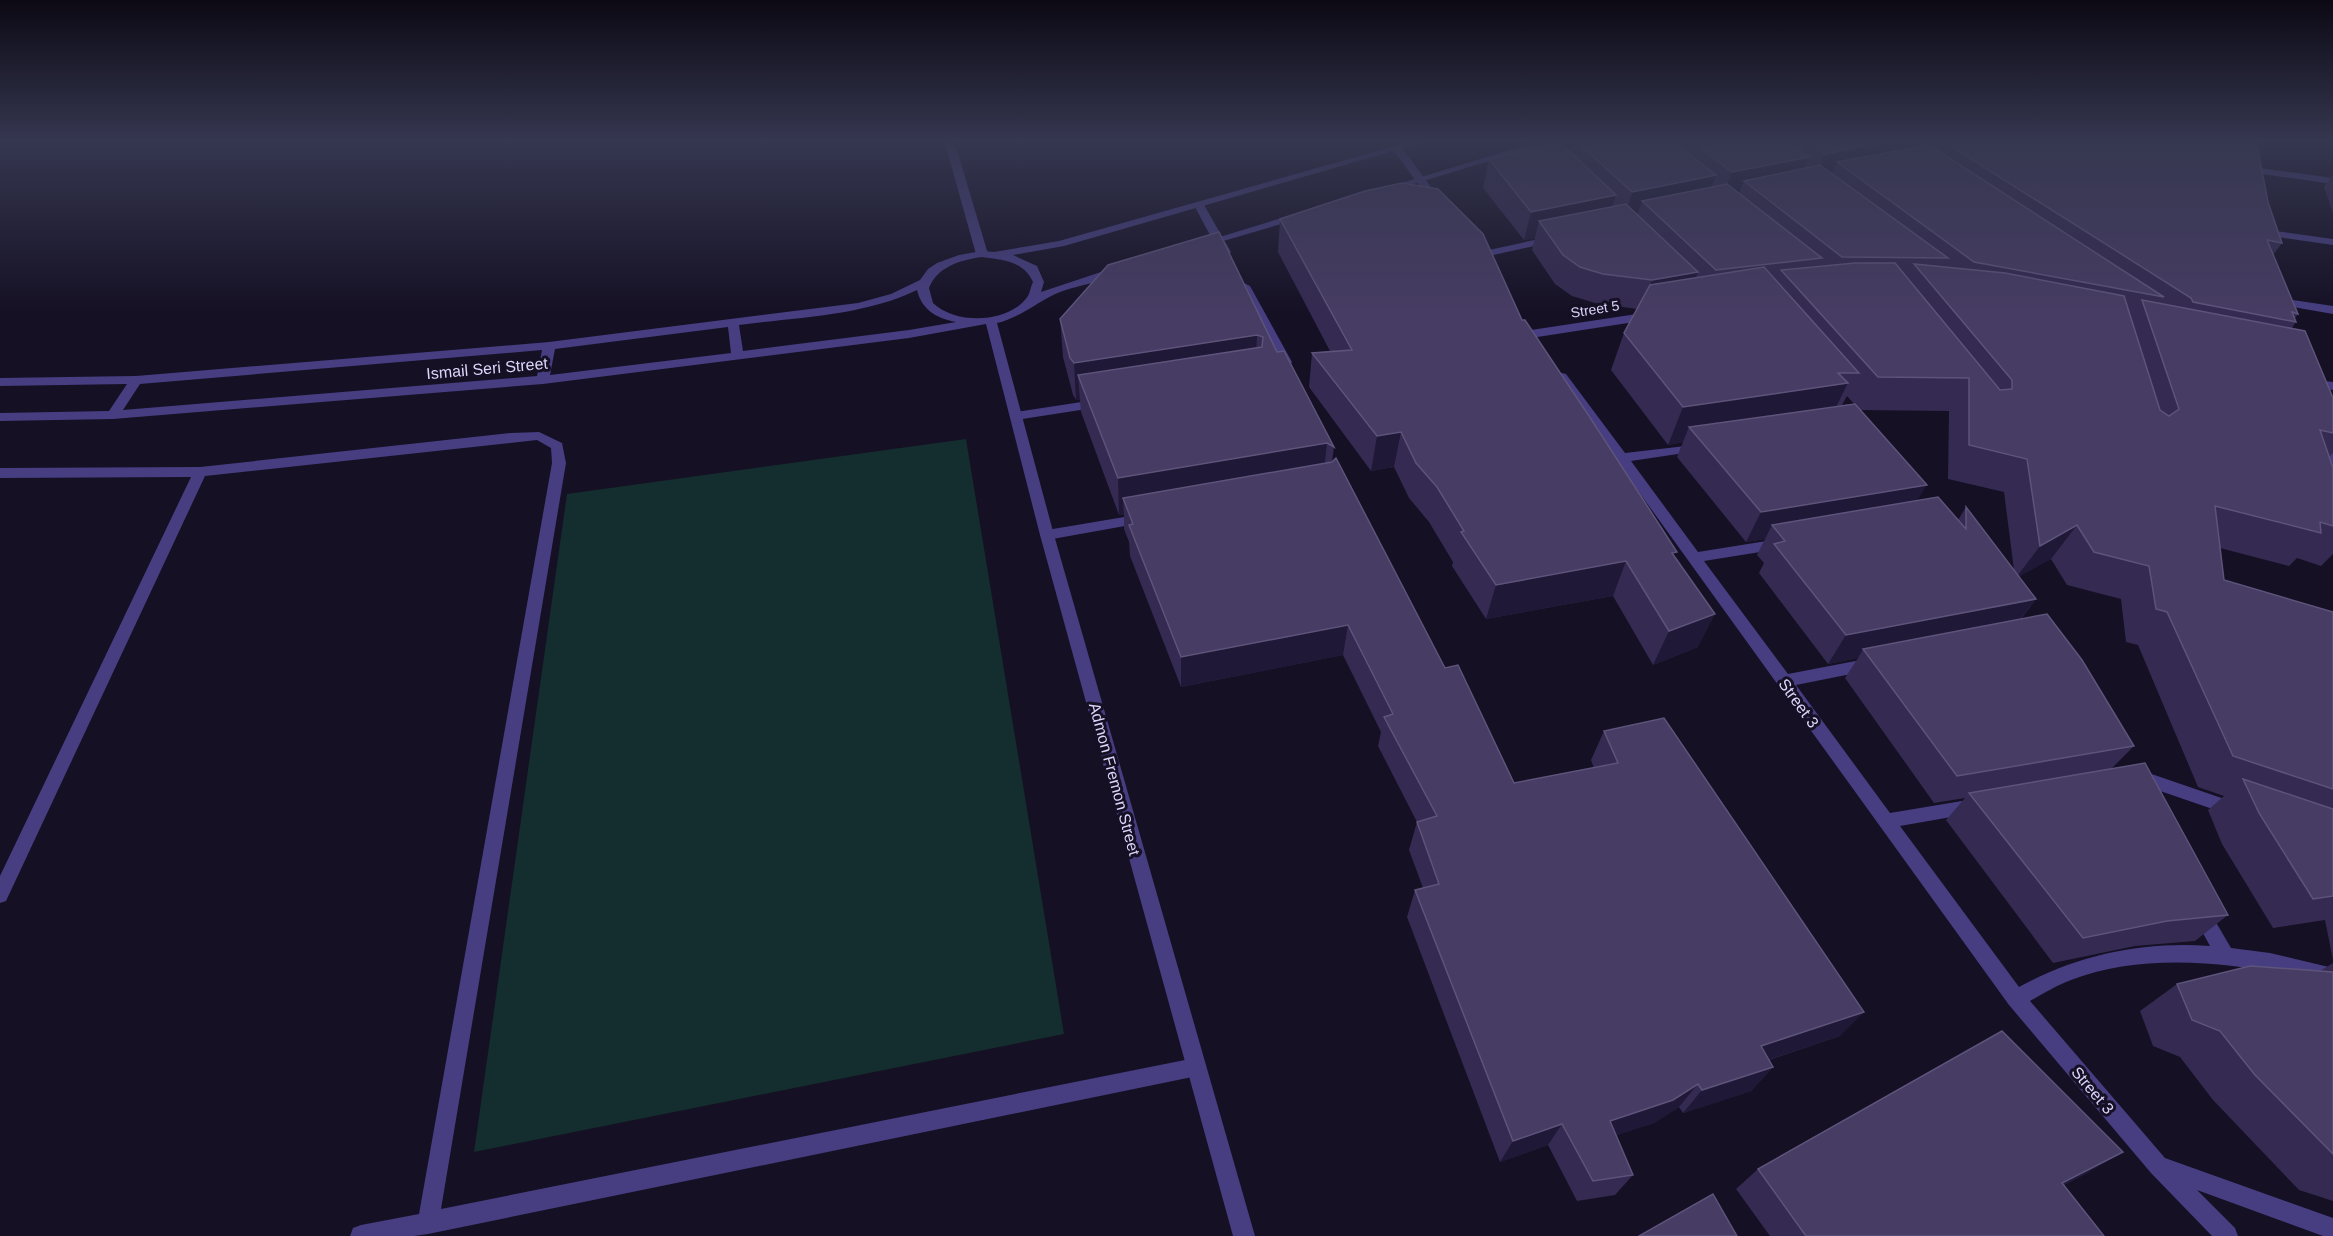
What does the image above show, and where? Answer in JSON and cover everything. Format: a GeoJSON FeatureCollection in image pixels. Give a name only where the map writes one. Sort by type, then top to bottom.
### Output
{"type":"FeatureCollection","features":[{"type":"Feature","properties":{"kind":"street"},"geometry":{"type":"LineString","coordinates":[[966,198],[982,254]]}},
{"type":"Feature","properties":{"kind":"street"},"geometry":{"type":"LineString","coordinates":[[1131,266],[1072,284],[1033,301],[1015,313],[991,321],[956,320],[930,307],[924,297],[926,281],[937,268],[950,261],[982,254],[1046,248],[1224,198]]}},
{"type":"Feature","properties":{"kind":"street"},"geometry":{"type":"LineString","coordinates":[[1433,198],[1447,217]]}},
{"type":"Feature","properties":{"kind":"street"},"geometry":{"type":"LineString","coordinates":[[1199,205],[1286,362]]}},
{"type":"Feature","properties":{"kind":"street"},"geometry":{"type":"LineString","coordinates":[[1196,246],[1307,213]]}},
{"type":"Feature","properties":{"kind":"street"},"geometry":{"type":"LineString","coordinates":[[2268,233],[2333,242]]}},
{"type":"Feature","properties":{"kind":"street"},"geometry":{"type":"LineString","coordinates":[[1487,273],[1471,251],[1564,237]]}},
{"type":"Feature","properties":{"kind":"street"},"geometry":{"type":"LineString","coordinates":[[998,254],[1027,264],[1035,272],[1040,281],[1039,291],[1033,301]]}},
{"type":"Feature","properties":{"kind":"street","name":"Ismail Seri Street"},"geometry":{"type":"LineString","coordinates":[[0,382],[136,380],[549,346],[859,306],[895,296],[926,281]]}},
{"type":"Feature","properties":{"kind":"street"},"geometry":{"type":"LineString","coordinates":[[2286,303],[2333,310]]}},
{"type":"Feature","properties":{"kind":"street","name":"Street 5"},"geometry":{"type":"LineString","coordinates":[[1531,334],[1669,313]]}},
{"type":"Feature","properties":{"kind":"street","name":"Street 3"},"geometry":{"type":"LineString","coordinates":[[1519,316],[2016,999],[2158,1166],[2228,1236]]}},
{"type":"Feature","properties":{"kind":"street","name":"Admon Fremon Street"},"geometry":{"type":"LineString","coordinates":[[991,321],[1047,535],[1244,1236]]}},
{"type":"Feature","properties":{"kind":"street"},"geometry":{"type":"LineString","coordinates":[[734,322],[738,356]]}},
{"type":"Feature","properties":{"kind":"street","name":"Ismail Seri Street"},"geometry":{"type":"LineString","coordinates":[[0,417],[113,415],[543,380],[909,334],[973,322]]}},
{"type":"Feature","properties":{"kind":"street"},"geometry":{"type":"LineString","coordinates":[[543,380],[549,346]]}},
{"type":"Feature","properties":{"kind":"street"},"geometry":{"type":"LineString","coordinates":[[113,415],[136,380]]}},
{"type":"Feature","properties":{"kind":"street"},"geometry":{"type":"LineString","coordinates":[[2308,383],[2333,387]]}},
{"type":"Feature","properties":{"kind":"street"},"geometry":{"type":"LineString","coordinates":[[1016,416],[1119,400]]}},
{"type":"Feature","properties":{"kind":"street"},"geometry":{"type":"LineString","coordinates":[[2320,424],[2333,466]]}},
{"type":"Feature","properties":{"kind":"street"},"geometry":{"type":"LineString","coordinates":[[0,473],[200,472],[511,437],[539,436],[557,446],[557,475],[428,1222]]}},
{"type":"Feature","properties":{"kind":"street"},"geometry":{"type":"LineString","coordinates":[[1621,458],[1713,445]]}},
{"type":"Feature","properties":{"kind":"street"},"geometry":{"type":"LineString","coordinates":[[0,895],[200,472]]}},
{"type":"Feature","properties":{"kind":"street"},"geometry":{"type":"LineString","coordinates":[[1047,535],[1162,515]]}},
{"type":"Feature","properties":{"kind":"street"},"geometry":{"type":"LineString","coordinates":[[1693,558],[1799,540]]}},
{"type":"Feature","properties":{"kind":"street"},"geometry":{"type":"LineString","coordinates":[[1783,681],[1886,661]]}},
{"type":"Feature","properties":{"kind":"street"},"geometry":{"type":"LineString","coordinates":[[2124,780],[2254,815]]}},
{"type":"Feature","properties":{"kind":"street"},"geometry":{"type":"LineString","coordinates":[[1885,821],[1987,803]]}},
{"type":"Feature","properties":{"kind":"street"},"geometry":{"type":"LineString","coordinates":[[2195,903],[2225,955]]}},
{"type":"Feature","properties":{"kind":"street"},"geometry":{"type":"LineString","coordinates":[[2016,999],[2075,969],[2145,954],[2225,955],[2306,969],[2333,977]]}},
{"type":"Feature","properties":{"kind":"street"},"geometry":{"type":"LineString","coordinates":[[361,1236],[1195,1068]]}},
{"type":"Feature","properties":{"kind":"street"},"geometry":{"type":"LineString","coordinates":[[2158,1166],[2333,1229]]}},
{"type":"Feature","properties":{"kind":"green space"},"geometry":{"type":"Polygon","coordinates":[[[966,439],[1064,1034],[474,1152],[567,494],[966,439]]]}},
{"type":"Feature","properties":{"kind":"building"},"geometry":{"type":"Polygon","coordinates":[[[1345,198],[1447,198],[1483,234],[1522,320],[1525,320],[1589,416],[1677,552],[1672,553],[1715,614],[1669,631],[1626,561],[1496,585],[1461,532],[1464,531],[1437,487],[1416,463],[1401,432],[1377,436],[1312,353],[1352,350],[1280,219],[1345,198]]]}},
{"type":"Feature","properties":{"kind":"building"},"geometry":{"type":"Polygon","coordinates":[[[1520,198],[1603,198],[1531,212],[1520,198]]]}},
{"type":"Feature","properties":{"kind":"building"},"geometry":{"type":"Polygon","coordinates":[[[1659,198],[1745,198],[1822,258],[1716,270],[1642,201],[1659,198]]]}},
{"type":"Feature","properties":{"kind":"building"},"geometry":{"type":"Polygon","coordinates":[[[1766,198],[1865,198],[1948,258],[1842,257],[1766,198]]]}},
{"type":"Feature","properties":{"kind":"building"},"geometry":{"type":"Polygon","coordinates":[[[1886,198],[2010,198],[2164,297],[1974,262],[1886,198]]]}},
{"type":"Feature","properties":{"kind":"building"},"geometry":{"type":"Polygon","coordinates":[[[2032,198],[2267,198],[2282,243],[2267,240],[2298,314],[2292,312],[2296,322],[2193,302],[2191,298],[2032,198]]]}},
{"type":"Feature","properties":{"kind":"building"},"geometry":{"type":"Polygon","coordinates":[[[1626,204],[1698,272],[1652,280],[1603,274],[1580,267],[1563,255],[1539,221],[1626,204]]]}},
{"type":"Feature","properties":{"kind":"building"},"geometry":{"type":"Polygon","coordinates":[[[1219,232],[1277,352],[1284,351],[1334,447],[1327,443],[1118,478],[1078,375],[1262,347],[1263,337],[1257,335],[1074,363],[1070,358],[1060,319],[1108,265],[1219,232]]]}},
{"type":"Feature","properties":{"kind":"building"},"geometry":{"type":"Polygon","coordinates":[[[1855,263],[1895,263],[2000,390],[2012,389],[2012,380],[1914,264],[2005,273],[2124,296],[2160,410],[2169,416],[2179,409],[2142,300],[2305,331],[2333,398],[2333,433],[2320,430],[2333,468],[2333,526],[2320,522],[2321,533],[2215,506],[2224,580],[2333,612],[2333,789],[2233,756],[2167,612],[2156,609],[2149,566],[2094,552],[2077,525],[2040,546],[2027,459],[1969,445],[1969,378],[1878,377],[1781,270],[1855,263]]]}},
{"type":"Feature","properties":{"kind":"building"},"geometry":{"type":"Polygon","coordinates":[[[1764,267],[1859,373],[1838,373],[1848,383],[1683,407],[1624,333],[1650,285],[1764,267]]]}},
{"type":"Feature","properties":{"kind":"building"},"geometry":{"type":"Polygon","coordinates":[[[1855,404],[1927,485],[1761,512],[1689,427],[1855,404]]]}},
{"type":"Feature","properties":{"kind":"building"},"geometry":{"type":"Polygon","coordinates":[[[1336,458],[1445,668],[1458,665],[1514,783],[1618,763],[1604,731],[1664,718],[1864,1012],[1761,1046],[1773,1067],[1702,1090],[1698,1084],[1673,1100],[1610,1121],[1633,1175],[1593,1181],[1562,1124],[1513,1141],[1415,890],[1439,884],[1417,822],[1437,816],[1384,717],[1393,714],[1348,625],[1181,657],[1129,525],[1133,524],[1123,498],[1332,462],[1336,458]]]}},
{"type":"Feature","properties":{"kind":"building"},"geometry":{"type":"Polygon","coordinates":[[[1938,497],[1966,529],[1966,507],[2036,599],[1846,635],[1774,544],[1785,541],[1772,525],[1938,497]]]}},
{"type":"Feature","properties":{"kind":"building"},"geometry":{"type":"Polygon","coordinates":[[[2047,614],[2082,660],[2134,746],[1957,776],[1863,649],[2047,614]]]}},
{"type":"Feature","properties":{"kind":"building"},"geometry":{"type":"Polygon","coordinates":[[[2145,763],[2228,915],[2167,921],[2083,938],[1969,793],[2145,763]]]}},
{"type":"Feature","properties":{"kind":"building"},"geometry":{"type":"Polygon","coordinates":[[[2243,779],[2333,809],[2333,896],[2313,899],[2259,813],[2243,779]]]}},
{"type":"Feature","properties":{"kind":"building"},"geometry":{"type":"Polygon","coordinates":[[[2250,966],[2333,972],[2333,1154],[2255,1075],[2220,1031],[2192,1020],[2177,984],[2250,966]]]}},
{"type":"Feature","properties":{"kind":"building"},"geometry":{"type":"Polygon","coordinates":[[[2002,1031],[2123,1152],[2062,1183],[2104,1236],[1806,1236],[1758,1169],[2002,1031]]]}},
{"type":"Feature","properties":{"kind":"building"},"geometry":{"type":"Polygon","coordinates":[[[1713,1194],[1737,1236],[1639,1236],[1713,1194]]]}}]}
